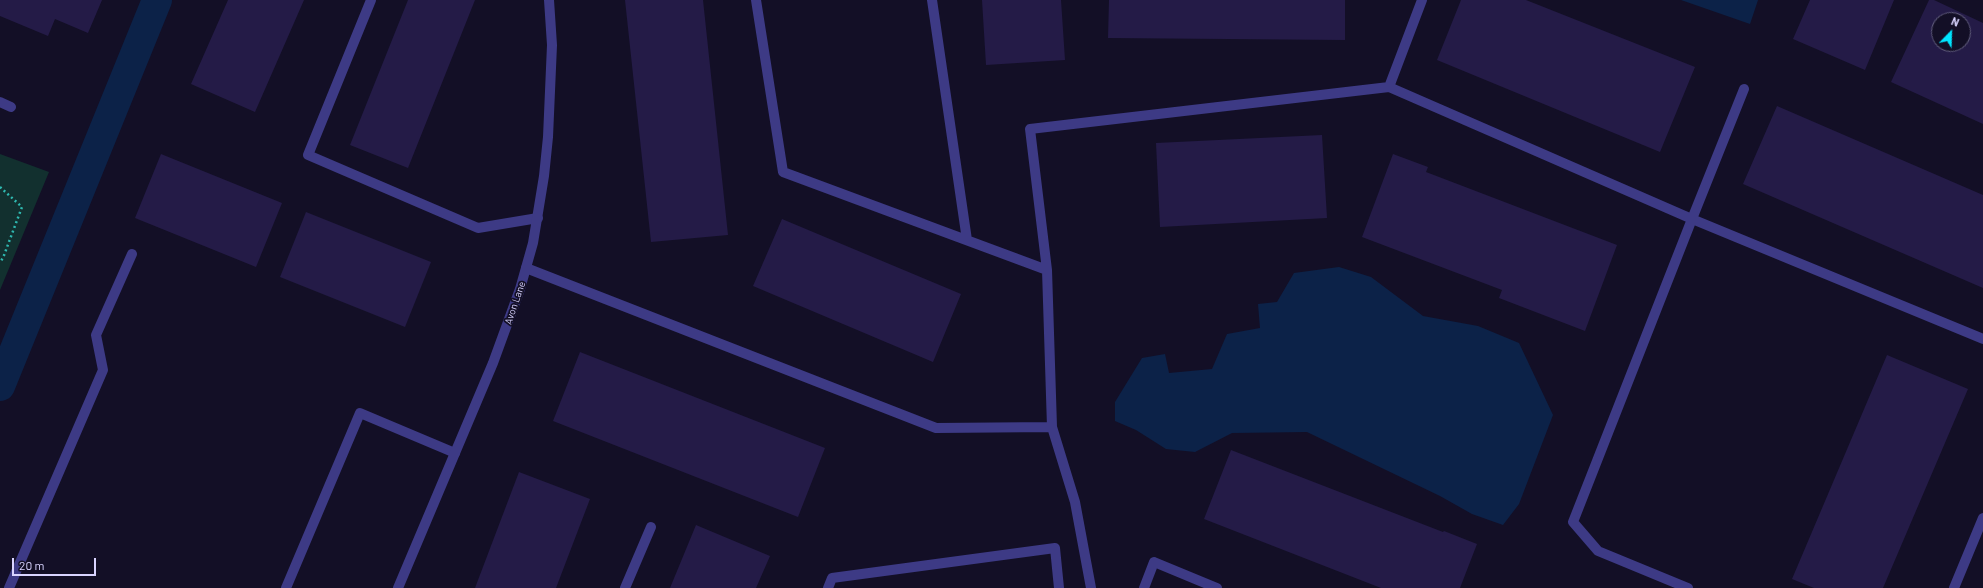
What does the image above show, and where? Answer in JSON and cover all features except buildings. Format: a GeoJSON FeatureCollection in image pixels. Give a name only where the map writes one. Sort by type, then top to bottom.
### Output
{"type":"FeatureCollection","features":[{"type":"Feature","properties":{"kind":"street"},"geometry":{"type":"LineString","coordinates":[[371,0],[308,155],[478,228],[538,218]]}},
{"type":"Feature","properties":{"kind":"street","name":"Avon Lane"},"geometry":{"type":"LineString","coordinates":[[398,588],[493,363],[520,289],[526,268],[538,218],[548,137],[552,45],[549,0]]}},
{"type":"Feature","properties":{"kind":"street"},"geometry":{"type":"LineString","coordinates":[[756,0],[783,172],[1047,270]]}},
{"type":"Feature","properties":{"kind":"street"},"geometry":{"type":"LineString","coordinates":[[932,0],[967,240]]}},
{"type":"Feature","properties":{"kind":"street"},"geometry":{"type":"LineString","coordinates":[[1389,86],[1422,0]]}},
{"type":"Feature","properties":{"kind":"street"},"geometry":{"type":"LineString","coordinates":[[1091,588],[1075,502],[1052,427],[1047,270],[1030,129],[1389,86],[1692,219],[1983,339]]}},
{"type":"Feature","properties":{"kind":"street"},"geometry":{"type":"LineString","coordinates":[[1688,588],[1598,550],[1573,522],[1744,89]]}},
{"type":"Feature","properties":{"kind":"street"},"geometry":{"type":"LineString","coordinates":[[0,102],[11,107]]}},
{"type":"Feature","properties":{"kind":"street"},"geometry":{"type":"LineString","coordinates":[[9,588],[103,370],[96,335],[132,254]]}},
{"type":"Feature","properties":{"kind":"street"},"geometry":{"type":"LineString","coordinates":[[526,268],[936,428],[1052,427]]}},
{"type":"Feature","properties":{"kind":"street"},"geometry":{"type":"LineString","coordinates":[[286,588],[360,413],[455,453]]}},
{"type":"Feature","properties":{"kind":"street"},"geometry":{"type":"LineString","coordinates":[[1954,588],[1983,518]]}},
{"type":"Feature","properties":{"kind":"street"},"geometry":{"type":"LineString","coordinates":[[625,588],[650,527]]}},
{"type":"Feature","properties":{"kind":"street"},"geometry":{"type":"LineString","coordinates":[[828,588],[832,578],[1055,548],[1059,588]]}},
{"type":"Feature","properties":{"kind":"street"},"geometry":{"type":"LineString","coordinates":[[1144,588],[1154,562],[1217,588]]}},
{"type":"Feature","properties":{"kind":"path"},"geometry":{"type":"LineString","coordinates":[[0,187],[22,207],[3,258],[0,262]]}},
{"type":"Feature","properties":{"kind":"green space"},"geometry":{"type":"Polygon","coordinates":[[[0,154],[49,172],[0,290],[0,154]]]}},
{"type":"Feature","properties":{"kind":"water"},"geometry":{"type":"Polygon","coordinates":[[[1681,0],[1758,0],[1750,24],[1681,0]]]}},
{"type":"Feature","properties":{"kind":"water"},"geometry":{"type":"Polygon","coordinates":[[[1339,267],[1371,277],[1423,316],[1478,326],[1519,343],[1553,415],[1519,504],[1503,525],[1472,514],[1440,496],[1307,432],[1232,433],[1195,452],[1166,449],[1136,430],[1115,421],[1115,402],[1142,358],[1165,354],[1169,373],[1212,369],[1227,334],[1260,328],[1258,304],[1277,302],[1294,273],[1339,267]]]}},
{"type":"Feature","properties":{"kind":"waterway"},"geometry":{"type":"LineString","coordinates":[[0,386],[157,0]]}}]}
